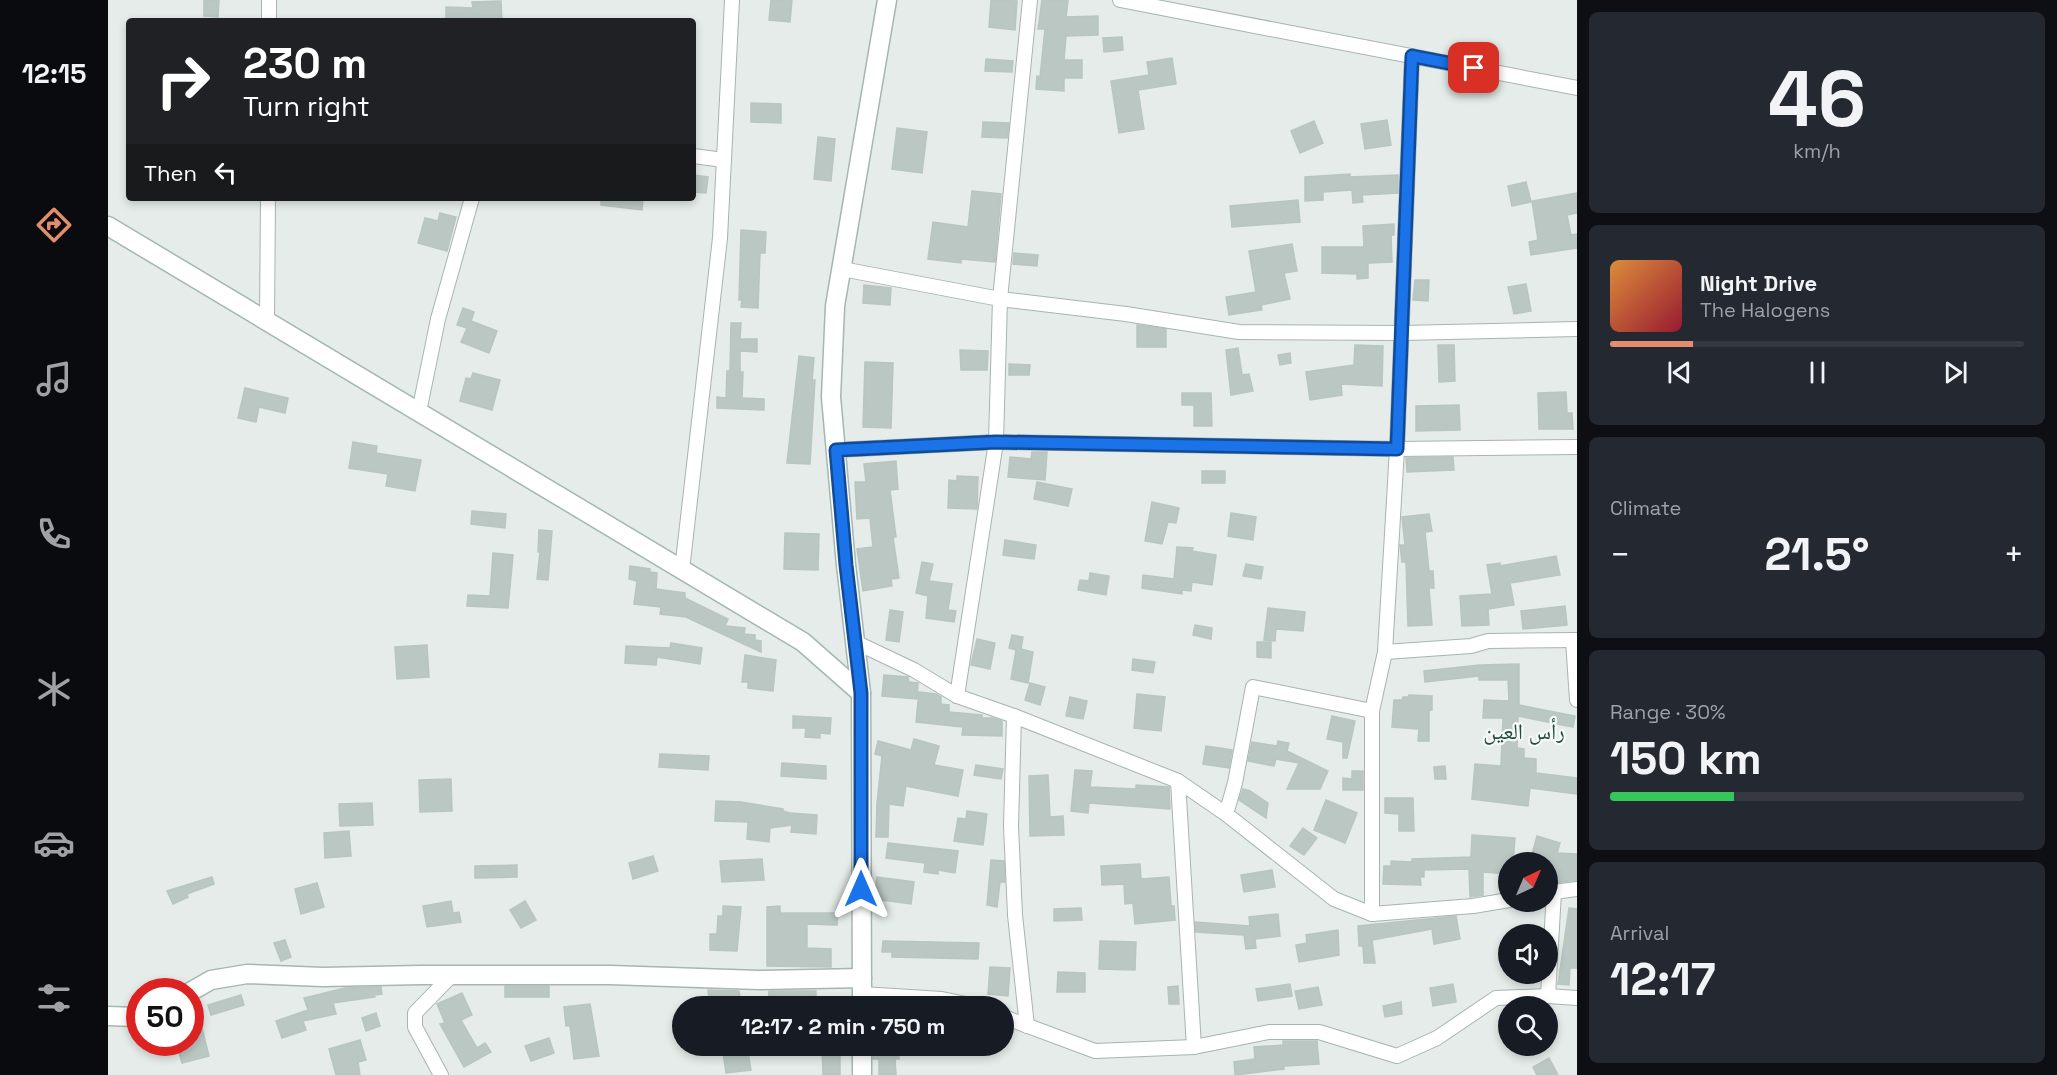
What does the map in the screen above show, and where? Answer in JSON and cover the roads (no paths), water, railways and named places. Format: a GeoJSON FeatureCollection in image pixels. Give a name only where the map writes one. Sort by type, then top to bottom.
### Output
{"type":"FeatureCollection","features":[{"type":"Feature","properties":{"kind":"main road"},"geometry":{"type":"LineString","coordinates":[[204,984],[211,980],[246,974],[323,977],[609,975],[759,981],[862,993],[861,693],[846,565],[831,397],[835,306],[887,0]]}},
{"type":"Feature","properties":{"kind":"main road"},"geometry":{"type":"LineString","coordinates":[[108,226],[803,642],[861,693]]}},
{"type":"Feature","properties":{"kind":"main road"},"geometry":{"type":"LineString","coordinates":[[108,1016],[126,1017]]}},
{"type":"Feature","properties":{"kind":"main road"},"geometry":{"type":"LineString","coordinates":[[862,1056],[862,1075]]}},
{"type":"Feature","properties":{"kind":"street"},"geometry":{"type":"LineString","coordinates":[[269,0],[269,18]]}},
{"type":"Feature","properties":{"kind":"street"},"geometry":{"type":"LineString","coordinates":[[682,570],[720,238],[732,0]]}},
{"type":"Feature","properties":{"kind":"street"},"geometry":{"type":"LineString","coordinates":[[957,696],[996,442],[1000,298],[1030,0]]}},
{"type":"Feature","properties":{"kind":"street"},"geometry":{"type":"LineString","coordinates":[[1119,0],[1577,88]]}},
{"type":"Feature","properties":{"kind":"street"},"geometry":{"type":"LineString","coordinates":[[1372,914],[1372,711],[1385,652],[1397,449],[1412,56]]}},
{"type":"Feature","properties":{"kind":"street"},"geometry":{"type":"LineString","coordinates":[[696,156],[724,160]]}},
{"type":"Feature","properties":{"kind":"street"},"geometry":{"type":"LineString","coordinates":[[267,321],[268,201]]}},
{"type":"Feature","properties":{"kind":"street"},"geometry":{"type":"LineString","coordinates":[[419,412],[438,319],[471,201]]}},
{"type":"Feature","properties":{"kind":"street"},"geometry":{"type":"LineString","coordinates":[[842,268],[1000,298],[1126,314],[1239,332],[1402,333],[1577,329]]}},
{"type":"Feature","properties":{"kind":"street"},"geometry":{"type":"LineString","coordinates":[[836,450],[996,442],[1397,449],[1577,447]]}},
{"type":"Feature","properties":{"kind":"street"},"geometry":{"type":"LineString","coordinates":[[1385,652],[1471,646],[1488,641],[1575,640],[1577,700]]}},
{"type":"Feature","properties":{"kind":"street"},"geometry":{"type":"LineString","coordinates":[[855,642],[914,670],[957,696],[1014,716],[1178,782],[1226,814],[1334,899],[1372,914],[1498,902]]}},
{"type":"Feature","properties":{"kind":"street"},"geometry":{"type":"LineString","coordinates":[[1226,814],[1235,783],[1253,687],[1372,711]]}},
{"type":"Feature","properties":{"kind":"street"},"geometry":{"type":"LineString","coordinates":[[1014,716],[1011,826],[1015,915],[1027,1026]]}},
{"type":"Feature","properties":{"kind":"street"},"geometry":{"type":"LineString","coordinates":[[1178,782],[1194,1047]]}},
{"type":"Feature","properties":{"kind":"street"},"geometry":{"type":"LineString","coordinates":[[1558,892],[1577,889]]}},
{"type":"Feature","properties":{"kind":"street"},"geometry":{"type":"LineString","coordinates":[[1548,996],[1550,912]]}},
{"type":"Feature","properties":{"kind":"street"},"geometry":{"type":"LineString","coordinates":[[441,1075],[415,1027],[415,1013],[453,975]]}},
{"type":"Feature","properties":{"kind":"street"},"geometry":{"type":"LineString","coordinates":[[862,993],[902,996]]}},
{"type":"Feature","properties":{"kind":"street"},"geometry":{"type":"LineString","coordinates":[[1558,997],[1577,998]]}},
{"type":"Feature","properties":{"kind":"street"},"geometry":{"type":"LineString","coordinates":[[1014,1021],[1095,1051],[1194,1047],[1269,1032],[1319,1032],[1397,1056],[1437,1038],[1498,998]]}},
{"type":"Feature","properties":{"kind":"district","name":"رأس العين"},"geometry":{"type":"Point","coordinates":[1524,731]}}]}
